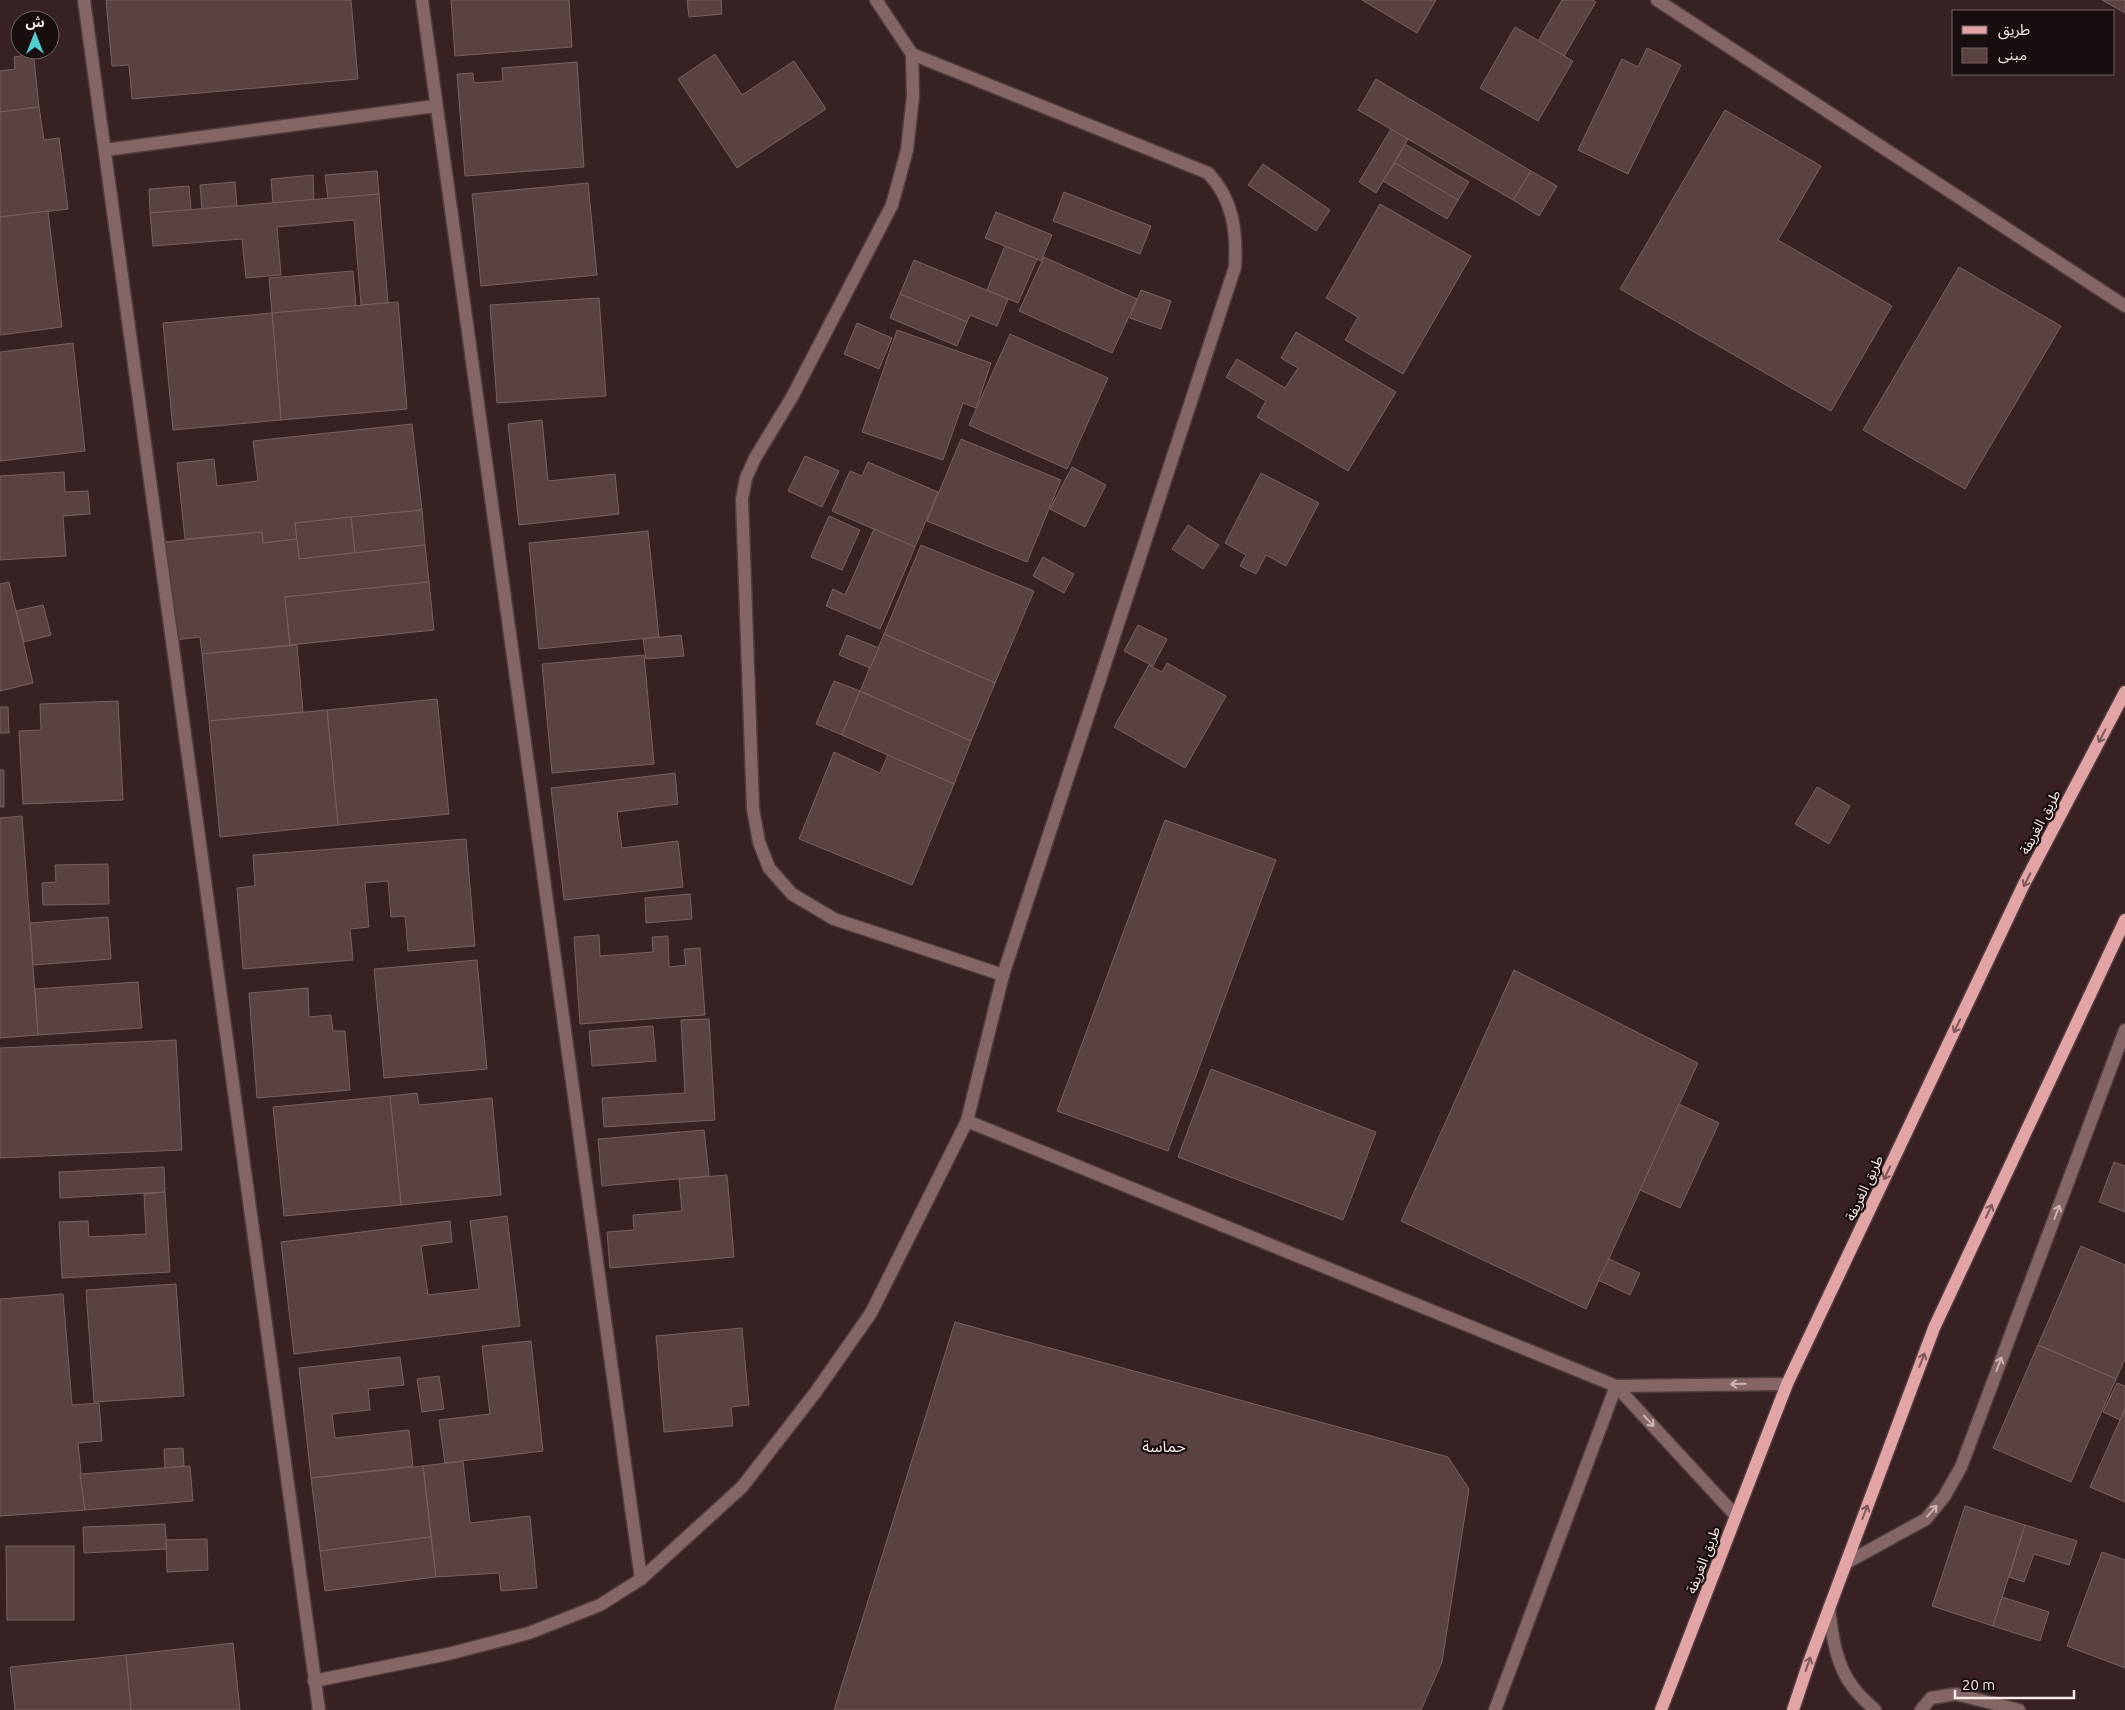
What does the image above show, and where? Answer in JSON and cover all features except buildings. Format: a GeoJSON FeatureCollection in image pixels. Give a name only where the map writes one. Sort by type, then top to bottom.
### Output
{"type":"FeatureCollection","features":[{"type":"Feature","properties":{"kind":"main road","name":"طريق الغريفة"},"geometry":{"type":"LineString","coordinates":[[1661,1710],[1787,1384],[2024,884],[2125,692]]}},
{"type":"Feature","properties":{"kind":"main road"},"geometry":{"type":"LineString","coordinates":[[1793,1710],[1829,1608],[1934,1328],[2125,920]]}},
{"type":"Feature","properties":{"kind":"street"},"geometry":{"type":"LineString","coordinates":[[84,0],[319,1710]]}},
{"type":"Feature","properties":{"kind":"street"},"geometry":{"type":"LineString","coordinates":[[422,0],[435,106],[641,1579]]}},
{"type":"Feature","properties":{"kind":"street"},"geometry":{"type":"LineString","coordinates":[[876,0],[912,54],[913,96],[908,150],[892,206],[792,398],[755,458],[746,478],[742,499],[753,809],[759,842],[769,868],[792,894],[834,919],[1003,975]]}},
{"type":"Feature","properties":{"kind":"street"},"geometry":{"type":"LineString","coordinates":[[1657,0],[2125,306]]}},
{"type":"Feature","properties":{"kind":"street"},"geometry":{"type":"LineString","coordinates":[[314,1681],[448,1654],[529,1633],[600,1605],[641,1579],[742,1487],[815,1393],[871,1312],[967,1121],[1003,975],[1235,267],[1237,243],[1233,217],[1228,201],[1217,183],[1208,173],[912,54]]}},
{"type":"Feature","properties":{"kind":"street"},"geometry":{"type":"LineString","coordinates":[[104,150],[435,106]]}},
{"type":"Feature","properties":{"kind":"street"},"geometry":{"type":"LineString","coordinates":[[1846,1563],[1926,1519],[1944,1497],[1961,1467],[2125,1030]]}},
{"type":"Feature","properties":{"kind":"street"},"geometry":{"type":"LineString","coordinates":[[967,1121],[1616,1386],[1787,1384]]}},
{"type":"Feature","properties":{"kind":"street"},"geometry":{"type":"LineString","coordinates":[[1616,1386],[1736,1516]]}},
{"type":"Feature","properties":{"kind":"street"},"geometry":{"type":"LineString","coordinates":[[1495,1710],[1616,1386]]}},
{"type":"Feature","properties":{"kind":"street"},"geometry":{"type":"LineString","coordinates":[[1829,1608],[1833,1639],[1846,1675],[1852,1687],[1875,1710]]}},
{"type":"Feature","properties":{"kind":"street"},"geometry":{"type":"LineString","coordinates":[[1921,1710],[1931,1698],[1956,1694],[2019,1710]]}},
{"type":"Feature","properties":{"kind":"district","name":"حماسة"},"geometry":{"type":"Point","coordinates":[1164,1446]}}]}
